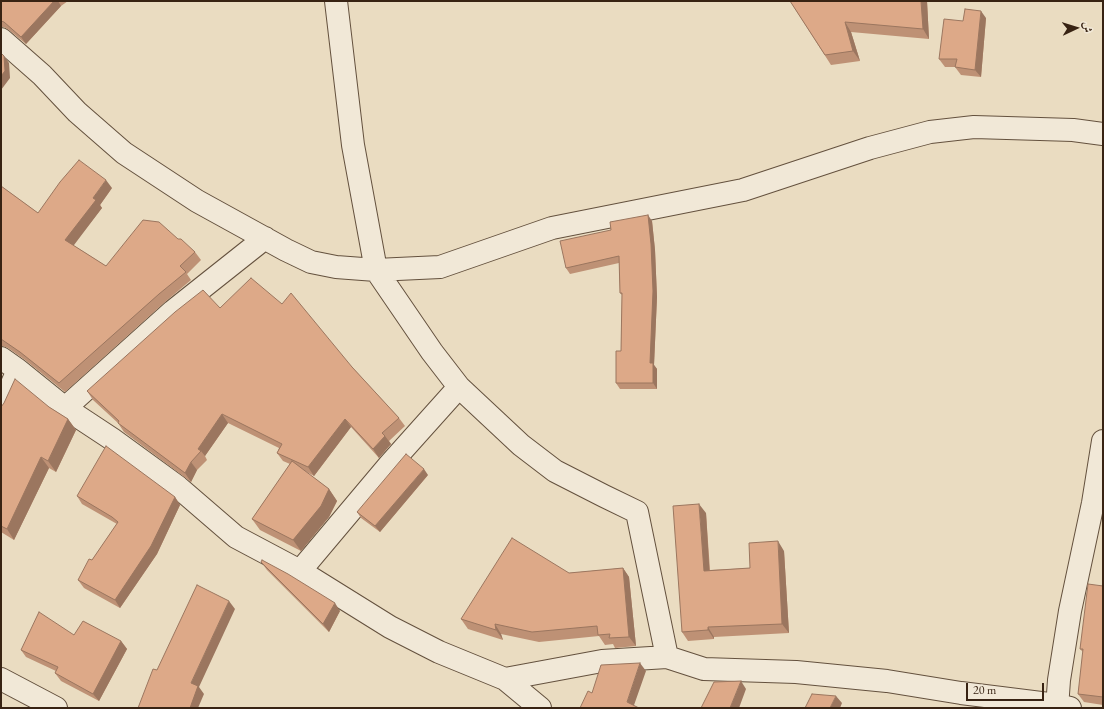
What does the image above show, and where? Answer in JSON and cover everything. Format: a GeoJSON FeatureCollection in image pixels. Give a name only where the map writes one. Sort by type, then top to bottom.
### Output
{"type":"FeatureCollection","features":[{"type":"Feature","properties":{"kind":"street"},"geometry":{"type":"LineString","coordinates":[[336,1],[353,145],[376,270],[432,352],[460,387],[521,445],[555,471],[637,512],[667,656]]}},
{"type":"Feature","properties":{"kind":"street"},"geometry":{"type":"LineString","coordinates":[[1,39],[42,75],[78,112],[124,153],[197,201],[265,238],[311,262],[336,268],[376,270],[440,267],[552,228],[743,190],[870,148],[930,132],[974,127],[1073,130],[1103,134]]}},
{"type":"Feature","properties":{"kind":"street"},"geometry":{"type":"LineString","coordinates":[[65,408],[173,311],[265,238]]}},
{"type":"Feature","properties":{"kind":"street"},"geometry":{"type":"LineString","coordinates":[[1,409],[9,364],[65,408],[178,487],[236,537],[300,571],[397,630],[439,652],[505,679],[540,708]]}},
{"type":"Feature","properties":{"kind":"street"},"geometry":{"type":"LineString","coordinates":[[300,571],[390,464],[460,387]]}},
{"type":"Feature","properties":{"kind":"street"},"geometry":{"type":"LineString","coordinates":[[505,679],[602,662],[667,656],[704,670],[796,672],[880,680],[1061,707],[1060,668],[1070,611],[1098,503],[1103,441]]}},
{"type":"Feature","properties":{"kind":"street"},"geometry":{"type":"LineString","coordinates":[[1,679],[56,708]]}},
{"type":"Feature","properties":{"kind":"building"},"geometry":{"type":"Polygon","coordinates":[[[1,1],[54,1],[21,37],[1,21],[1,1]]]}},
{"type":"Feature","properties":{"kind":"building"},"geometry":{"type":"Polygon","coordinates":[[[790,1],[921,1],[923,29],[845,22],[853,51],[825,55],[790,1]]]}},
{"type":"Feature","properties":{"kind":"building"},"geometry":{"type":"Polygon","coordinates":[[[965,9],[981,11],[975,70],[955,67],[957,59],[939,59],[944,19],[963,21],[965,9]]]}},
{"type":"Feature","properties":{"kind":"building"},"geometry":{"type":"Polygon","coordinates":[[[1,53],[4,56],[5,71],[1,76],[1,53]]]}},
{"type":"Feature","properties":{"kind":"building"},"geometry":{"type":"Polygon","coordinates":[[[79,160],[106,180],[93,198],[96,200],[65,240],[106,266],[143,220],[159,222],[195,252],[180,266],[186,272],[159,294],[59,383],[1,339],[1,186],[38,213],[60,182],[79,160]]]}},
{"type":"Feature","properties":{"kind":"building"},"geometry":{"type":"Polygon","coordinates":[[[648,215],[653,291],[650,363],[653,363],[653,383],[616,383],[616,351],[621,351],[622,293],[620,293],[619,256],[566,268],[560,241],[611,230],[610,222],[648,215]]]}},
{"type":"Feature","properties":{"kind":"building"},"geometry":{"type":"Polygon","coordinates":[[[251,278],[282,304],[291,293],[352,367],[399,418],[382,433],[385,436],[373,449],[345,419],[308,467],[277,453],[282,444],[222,414],[198,449],[201,451],[191,462],[185,473],[118,423],[119,421],[87,391],[175,312],[203,290],[220,308],[251,278]]]}},
{"type":"Feature","properties":{"kind":"building"},"geometry":{"type":"Polygon","coordinates":[[[15,379],[49,407],[68,419],[48,461],[41,457],[7,529],[1,526],[1,407],[15,379]]]}},
{"type":"Feature","properties":{"kind":"building"},"geometry":{"type":"Polygon","coordinates":[[[106,446],[175,497],[151,546],[115,600],[78,580],[89,559],[92,560],[118,522],[77,496],[106,446]]]}},
{"type":"Feature","properties":{"kind":"building"},"geometry":{"type":"Polygon","coordinates":[[[406,454],[424,469],[375,526],[357,512],[406,454]]]}},
{"type":"Feature","properties":{"kind":"building"},"geometry":{"type":"Polygon","coordinates":[[[292,461],[329,489],[321,506],[293,540],[252,519],[292,461]]]}},
{"type":"Feature","properties":{"kind":"building"},"geometry":{"type":"Polygon","coordinates":[[[699,504],[704,571],[750,568],[749,543],[778,541],[782,624],[708,627],[708,630],[682,632],[673,506],[699,504]]]}},
{"type":"Feature","properties":{"kind":"building"},"geometry":{"type":"Polygon","coordinates":[[[512,538],[569,573],[623,568],[629,637],[609,638],[610,634],[598,635],[597,626],[532,632],[495,624],[496,630],[461,619],[512,538]]]}},
{"type":"Feature","properties":{"kind":"building"},"geometry":{"type":"Polygon","coordinates":[[[262,560],[335,603],[323,624],[261,562],[262,560]]]}},
{"type":"Feature","properties":{"kind":"building"},"geometry":{"type":"Polygon","coordinates":[[[1088,584],[1103,586],[1103,697],[1078,694],[1083,649],[1080,649],[1088,584]]]}},
{"type":"Feature","properties":{"kind":"building"},"geometry":{"type":"Polygon","coordinates":[[[197,585],[229,601],[191,683],[198,686],[190,708],[138,708],[153,669],[157,670],[197,585]]]}},
{"type":"Feature","properties":{"kind":"building"},"geometry":{"type":"Polygon","coordinates":[[[39,612],[74,635],[83,621],[121,641],[93,694],[55,673],[58,667],[21,650],[39,612]]]}},
{"type":"Feature","properties":{"kind":"building"},"geometry":{"type":"Polygon","coordinates":[[[640,663],[627,702],[639,708],[580,708],[588,691],[592,693],[601,665],[640,663]]]}},
{"type":"Feature","properties":{"kind":"building"},"geometry":{"type":"Polygon","coordinates":[[[741,681],[730,708],[701,708],[714,682],[741,681]]]}},
{"type":"Feature","properties":{"kind":"building"},"geometry":{"type":"Polygon","coordinates":[[[812,694],[836,696],[830,708],[805,708],[812,694]]]}}]}
